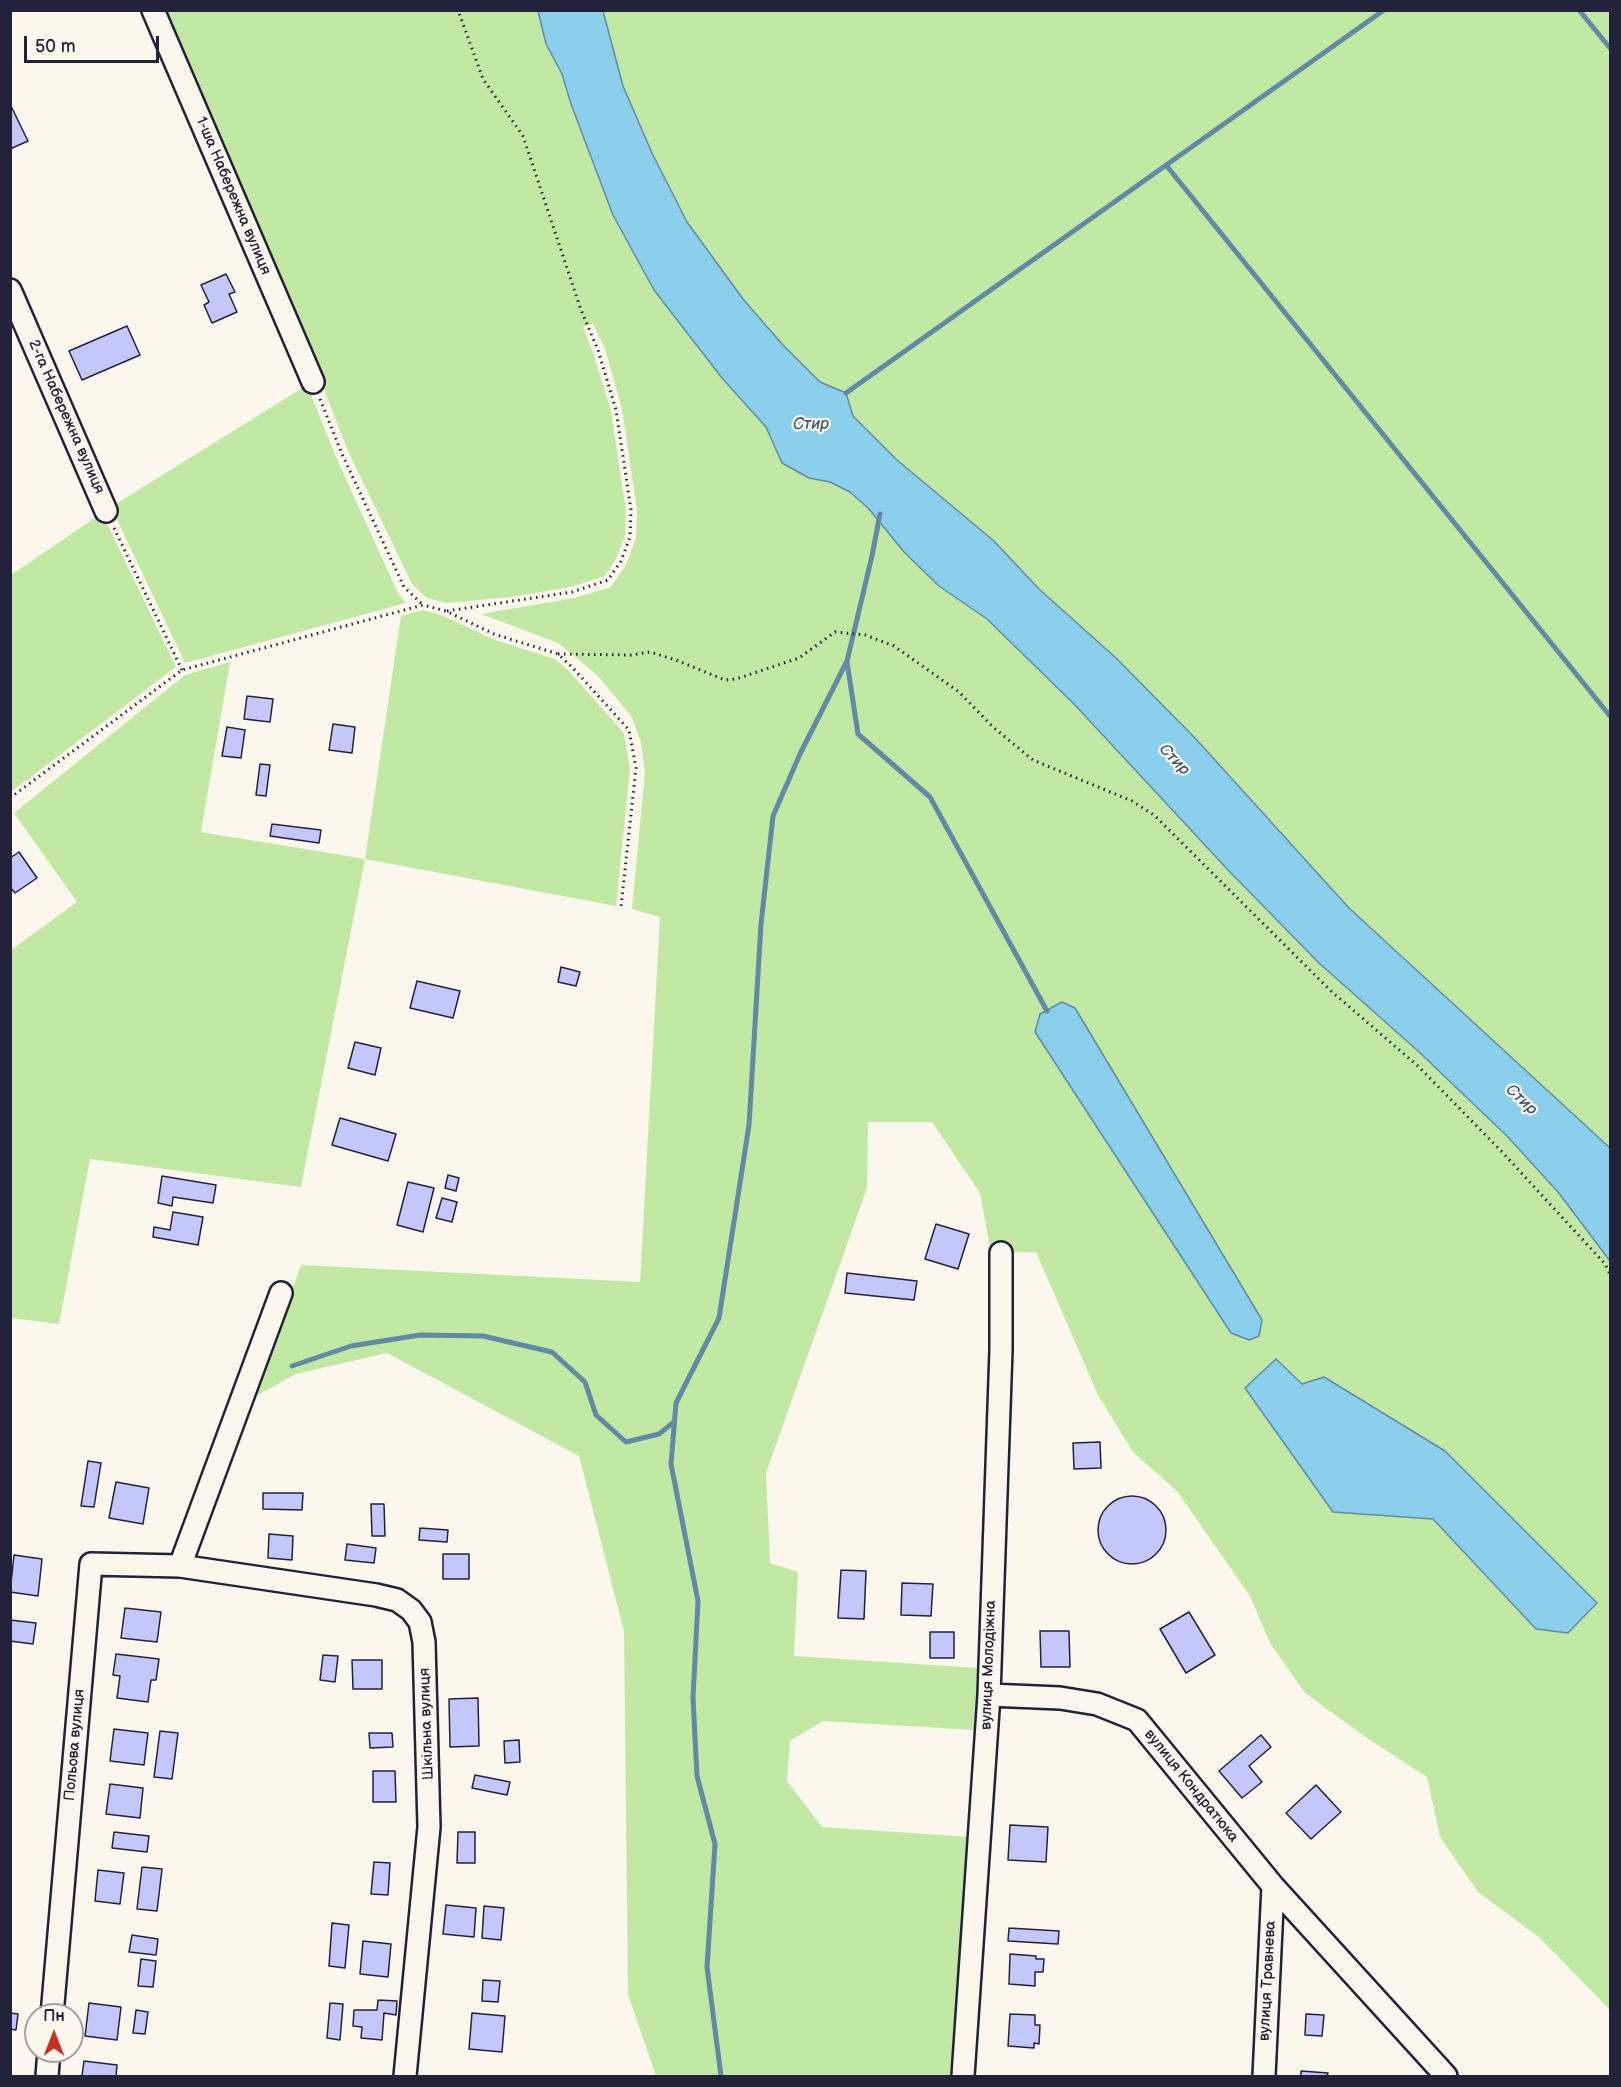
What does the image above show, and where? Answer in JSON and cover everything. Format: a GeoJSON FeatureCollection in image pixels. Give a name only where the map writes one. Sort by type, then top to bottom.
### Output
{"type":"FeatureCollection","features":[{"type":"Feature","properties":{"kind":"street","name":"1-ша Набережна вулиця"},"geometry":{"type":"LineString","coordinates":[[153,10],[313,382]]}},
{"type":"Feature","properties":{"kind":"street","name":"2-га Набережна вулиця"},"geometry":{"type":"LineString","coordinates":[[10,290],[106,511]]}},
{"type":"Feature","properties":{"kind":"street","name":"вулиця Молодіжна"},"geometry":{"type":"LineString","coordinates":[[963,2076],[989,1695],[1000,1362],[1000,1253]]}},
{"type":"Feature","properties":{"kind":"street"},"geometry":{"type":"LineString","coordinates":[[180,1566],[281,1293]]}},
{"type":"Feature","properties":{"kind":"street","name":"Польова вулиця"},"geometry":{"type":"LineString","coordinates":[[53,2003],[91,1564],[180,1566]]}},
{"type":"Feature","properties":{"kind":"street","name":"Шкільна вулиця"},"geometry":{"type":"LineString","coordinates":[[180,1566],[376,1595],[397,1600],[411,1610],[420,1622],[424,1642],[429,1827],[405,2076]]}},
{"type":"Feature","properties":{"kind":"street","name":"вулиця Кондратюка"},"geometry":{"type":"LineString","coordinates":[[989,1695],[1060,1698],[1098,1704],[1137,1720],[1273,1886],[1446,2076]]}},
{"type":"Feature","properties":{"kind":"street","name":"вулиця Травнева"},"geometry":{"type":"LineString","coordinates":[[1264,2076],[1273,1886]]}},
{"type":"Feature","properties":{"kind":"path"},"geometry":{"type":"LineString","coordinates":[[446,611],[572,592],[608,580],[621,561],[630,537],[631,510],[616,410],[598,350],[581,310],[523,136],[483,79],[458,10]]}},
{"type":"Feature","properties":{"kind":"path"},"geometry":{"type":"LineString","coordinates":[[313,382],[342,454],[404,587],[423,605],[446,611],[494,634],[558,654],[630,655],[650,652],[725,680],[736,679],[799,658],[836,632],[865,635],[894,646],[959,692],[993,727],[1033,760],[1132,801],[1154,815],[1331,991],[1419,1067],[1520,1171],[1605,1264],[1611,1274]]}},
{"type":"Feature","properties":{"kind":"path"},"geometry":{"type":"LineString","coordinates":[[106,511],[182,670]]}},
{"type":"Feature","properties":{"kind":"path"},"geometry":{"type":"LineString","coordinates":[[10,798],[182,670],[423,605]]}},
{"type":"Feature","properties":{"kind":"path"},"geometry":{"type":"LineString","coordinates":[[558,654],[629,730],[636,768],[621,907]]}},
{"type":"Feature","properties":{"kind":"green space"},"geometry":{"type":"Polygon","coordinates":[[[161,11],[538,11],[546,44],[562,74],[613,215],[654,290],[722,378],[766,427],[782,463],[809,478],[830,482],[850,492],[869,509],[904,552],[939,586],[987,619],[1074,704],[1229,871],[1319,963],[1418,1051],[1507,1136],[1558,1192],[1610,1261],[1610,2010],[1540,1938],[1478,1892],[1440,1837],[1427,1777],[1367,1738],[1305,1693],[1270,1643],[1250,1596],[1177,1491],[1133,1452],[1098,1395],[1036,1252],[991,1253],[980,1193],[932,1122],[868,1122],[867,1188],[766,1473],[770,1563],[798,1572],[794,1656],[978,1668],[975,1730],[823,1721],[790,1741],[787,1781],[822,1827],[970,1837],[954,2076],[656,2076],[628,1994],[624,1631],[579,1456],[387,1353],[296,1374],[256,1396],[301,1265],[640,1282],[660,917],[632,909],[645,772],[641,743],[632,717],[597,675],[558,643],[481,614],[574,598],[611,587],[626,565],[636,538],[637,510],[622,409],[605,349],[593,324],[583,327],[611,411],[626,510],[625,536],[616,559],[605,576],[571,587],[511,597],[447,603],[427,598],[412,584],[348,451],[320,379],[161,11]],[[1062,1002],[1040,1014],[1249,1340],[1062,1002]],[[1276,1359],[1333,1512],[1433,1519],[1536,1629],[1596,1603],[1445,1451],[1302,1384],[1276,1359]]]}},
{"type":"Feature","properties":{"kind":"green space"},"geometry":{"type":"Polygon","coordinates":[[[603,11],[1610,11],[1610,1148],[1349,908],[1195,738],[1116,658],[1039,589],[994,541],[897,460],[853,416],[845,393],[820,382],[782,344],[743,299],[687,222],[652,153],[623,86],[603,11]]]}},
{"type":"Feature","properties":{"kind":"green space"},"geometry":{"type":"Polygon","coordinates":[[[307,385],[336,457],[398,593],[406,603],[185,663],[111,507],[307,385]]]}},
{"type":"Feature","properties":{"kind":"green space"},"geometry":{"type":"Polygon","coordinates":[[[102,513],[176,667],[11,792],[11,575],[102,513]]]}},
{"type":"Feature","properties":{"kind":"green space"},"geometry":{"type":"Polygon","coordinates":[[[423,610],[444,616],[492,639],[555,659],[568,670],[624,733],[630,769],[616,906],[365,859],[401,616],[423,610]]]}},
{"type":"Feature","properties":{"kind":"green space"},"geometry":{"type":"Polygon","coordinates":[[[230,662],[201,832],[365,859],[301,1187],[90,1159],[59,1324],[11,1318],[11,950],[77,902],[14,813],[185,675],[230,662]]]}},
{"type":"Feature","properties":{"kind":"water","name":"Стир"},"geometry":{"type":"Polygon","coordinates":[[[538,11],[603,11],[623,86],[652,153],[687,222],[743,299],[782,344],[820,382],[846,393],[853,416],[897,460],[994,541],[1039,589],[1116,658],[1195,738],[1349,908],[1610,1148],[1610,1261],[1558,1192],[1507,1136],[1418,1051],[1319,963],[1229,871],[1074,704],[987,619],[939,586],[904,552],[869,509],[850,492],[830,482],[809,478],[782,463],[766,427],[722,378],[654,290],[613,215],[562,74],[546,44],[538,11]]]}},
{"type":"Feature","properties":{"kind":"water"},"geometry":{"type":"Polygon","coordinates":[[[1062,1002],[1075,1008],[1262,1320],[1259,1336],[1249,1340],[1231,1333],[1035,1032],[1040,1014],[1062,1002]]]}},
{"type":"Feature","properties":{"kind":"water"},"geometry":{"type":"Polygon","coordinates":[[[1276,1359],[1302,1384],[1324,1377],[1445,1451],[1597,1603],[1568,1633],[1536,1629],[1433,1519],[1333,1512],[1245,1388],[1276,1359]]]}},
{"type":"Feature","properties":{"kind":"building"},"geometry":{"type":"Polygon","coordinates":[[[10,104],[28,141],[10,149],[10,104]]]}},
{"type":"Feature","properties":{"kind":"building"},"geometry":{"type":"Polygon","coordinates":[[[226,274],[235,292],[229,294],[237,312],[212,323],[204,305],[209,302],[201,285],[226,274]]]}},
{"type":"Feature","properties":{"kind":"building"},"geometry":{"type":"Polygon","coordinates":[[[127,326],[140,355],[82,380],[69,351],[127,326]]]}},
{"type":"Feature","properties":{"kind":"building"},"geometry":{"type":"Polygon","coordinates":[[[247,696],[273,699],[270,722],[244,719],[247,696]]]}},
{"type":"Feature","properties":{"kind":"building"},"geometry":{"type":"Polygon","coordinates":[[[333,724],[355,727],[352,753],[329,750],[333,724]]]}},
{"type":"Feature","properties":{"kind":"building"},"geometry":{"type":"Polygon","coordinates":[[[227,727],[245,730],[241,758],[222,756],[227,727]]]}},
{"type":"Feature","properties":{"kind":"building"},"geometry":{"type":"Polygon","coordinates":[[[260,764],[270,765],[266,796],[256,795],[260,764]]]}},
{"type":"Feature","properties":{"kind":"building"},"geometry":{"type":"Polygon","coordinates":[[[272,824],[321,830],[319,843],[270,836],[272,824]]]}},
{"type":"Feature","properties":{"kind":"building"},"geometry":{"type":"Polygon","coordinates":[[[19,852],[37,878],[15,893],[10,887],[10,858],[19,852]]]}},
{"type":"Feature","properties":{"kind":"building"},"geometry":{"type":"Polygon","coordinates":[[[561,967],[580,972],[576,986],[558,982],[561,967]]]}},
{"type":"Feature","properties":{"kind":"building"},"geometry":{"type":"Polygon","coordinates":[[[417,981],[460,991],[453,1018],[410,1008],[417,981]]]}},
{"type":"Feature","properties":{"kind":"building"},"geometry":{"type":"Polygon","coordinates":[[[355,1042],[381,1048],[375,1075],[348,1068],[355,1042]]]}},
{"type":"Feature","properties":{"kind":"building"},"geometry":{"type":"Polygon","coordinates":[[[340,1118],[396,1134],[388,1161],[332,1145],[340,1118]]]}},
{"type":"Feature","properties":{"kind":"building"},"geometry":{"type":"Polygon","coordinates":[[[448,1175],[459,1178],[456,1191],[445,1188],[448,1175]]]}},
{"type":"Feature","properties":{"kind":"building"},"geometry":{"type":"Polygon","coordinates":[[[162,1176],[216,1185],[213,1203],[173,1197],[172,1206],[158,1203],[162,1176]]]}},
{"type":"Feature","properties":{"kind":"building"},"geometry":{"type":"Polygon","coordinates":[[[408,1182],[434,1188],[423,1232],[397,1225],[408,1182]]]}},
{"type":"Feature","properties":{"kind":"building"},"geometry":{"type":"Polygon","coordinates":[[[442,1198],[457,1202],[452,1222],[436,1218],[442,1198]]]}},
{"type":"Feature","properties":{"kind":"building"},"geometry":{"type":"Polygon","coordinates":[[[173,1212],[203,1217],[198,1245],[153,1237],[154,1227],[170,1230],[173,1212]]]}},
{"type":"Feature","properties":{"kind":"building"},"geometry":{"type":"Polygon","coordinates":[[[936,1224],[969,1234],[958,1269],[925,1259],[936,1224]]]}},
{"type":"Feature","properties":{"kind":"building"},"geometry":{"type":"Polygon","coordinates":[[[847,1273],[917,1281],[914,1300],[845,1293],[847,1273]]]}},
{"type":"Feature","properties":{"kind":"building"},"geometry":{"type":"Polygon","coordinates":[[[1100,1442],[1101,1468],[1074,1469],[1073,1443],[1100,1442]]]}},
{"type":"Feature","properties":{"kind":"building"},"geometry":{"type":"Polygon","coordinates":[[[88,1461],[101,1463],[94,1507],[81,1506],[88,1461]]]}},
{"type":"Feature","properties":{"kind":"building"},"geometry":{"type":"Polygon","coordinates":[[[116,1482],[149,1488],[143,1524],[109,1518],[116,1482]]]}},
{"type":"Feature","properties":{"kind":"building"},"geometry":{"type":"Polygon","coordinates":[[[263,1493],[303,1493],[302,1510],[263,1509],[263,1493]]]}},
{"type":"Feature","properties":{"kind":"building"},"geometry":{"type":"Polygon","coordinates":[[[1132,1496],[1145,1499],[1156,1506],[1163,1517],[1166,1530],[1163,1543],[1156,1554],[1145,1561],[1132,1564],[1119,1561],[1108,1554],[1101,1543],[1098,1530],[1101,1517],[1108,1506],[1119,1499],[1132,1496]]]}},
{"type":"Feature","properties":{"kind":"building"},"geometry":{"type":"Polygon","coordinates":[[[371,1504],[384,1504],[385,1536],[372,1536],[371,1504]]]}},
{"type":"Feature","properties":{"kind":"building"},"geometry":{"type":"Polygon","coordinates":[[[420,1528],[448,1530],[447,1542],[419,1540],[420,1528]]]}},
{"type":"Feature","properties":{"kind":"building"},"geometry":{"type":"Polygon","coordinates":[[[269,1534],[293,1536],[292,1560],[268,1558],[269,1534]]]}},
{"type":"Feature","properties":{"kind":"building"},"geometry":{"type":"Polygon","coordinates":[[[347,1544],[376,1548],[374,1563],[345,1560],[347,1544]]]}},
{"type":"Feature","properties":{"kind":"building"},"geometry":{"type":"Polygon","coordinates":[[[443,1554],[469,1554],[469,1579],[443,1579],[443,1554]]]}},
{"type":"Feature","properties":{"kind":"building"},"geometry":{"type":"Polygon","coordinates":[[[14,1555],[42,1559],[38,1596],[10,1592],[14,1555]]]}},
{"type":"Feature","properties":{"kind":"building"},"geometry":{"type":"Polygon","coordinates":[[[841,1570],[866,1571],[864,1619],[838,1618],[841,1570]]]}},
{"type":"Feature","properties":{"kind":"building"},"geometry":{"type":"Polygon","coordinates":[[[902,1583],[933,1584],[931,1616],[901,1615],[902,1583]]]}},
{"type":"Feature","properties":{"kind":"building"},"geometry":{"type":"Polygon","coordinates":[[[125,1608],[161,1612],[157,1642],[121,1638],[125,1608]]]}},
{"type":"Feature","properties":{"kind":"building"},"geometry":{"type":"Polygon","coordinates":[[[1189,1612],[1215,1655],[1186,1673],[1160,1629],[1189,1612]]]}},
{"type":"Feature","properties":{"kind":"building"},"geometry":{"type":"Polygon","coordinates":[[[10,1620],[36,1623],[33,1644],[10,1641],[10,1620]]]}},
{"type":"Feature","properties":{"kind":"building"},"geometry":{"type":"Polygon","coordinates":[[[1040,1631],[1069,1631],[1070,1667],[1041,1667],[1040,1631]]]}},
{"type":"Feature","properties":{"kind":"building"},"geometry":{"type":"Polygon","coordinates":[[[930,1632],[954,1632],[954,1658],[930,1658],[930,1632]]]}},
{"type":"Feature","properties":{"kind":"building"},"geometry":{"type":"Polygon","coordinates":[[[116,1654],[159,1659],[156,1680],[151,1680],[148,1702],[117,1698],[120,1676],[113,1675],[116,1654]]]}},
{"type":"Feature","properties":{"kind":"building"},"geometry":{"type":"Polygon","coordinates":[[[323,1655],[338,1656],[335,1682],[320,1680],[323,1655]]]}},
{"type":"Feature","properties":{"kind":"building"},"geometry":{"type":"Polygon","coordinates":[[[352,1660],[382,1660],[382,1689],[353,1689],[352,1660]]]}},
{"type":"Feature","properties":{"kind":"building"},"geometry":{"type":"Polygon","coordinates":[[[478,1698],[479,1746],[450,1747],[449,1699],[478,1698]]]}},
{"type":"Feature","properties":{"kind":"building"},"geometry":{"type":"Polygon","coordinates":[[[114,1729],[148,1733],[144,1765],[110,1761],[114,1729]]]}},
{"type":"Feature","properties":{"kind":"building"},"geometry":{"type":"Polygon","coordinates":[[[160,1731],[178,1733],[172,1779],[154,1777],[160,1731]]]}},
{"type":"Feature","properties":{"kind":"building"},"geometry":{"type":"Polygon","coordinates":[[[369,1733],[392,1733],[393,1747],[370,1748],[369,1733]]]}},
{"type":"Feature","properties":{"kind":"building"},"geometry":{"type":"Polygon","coordinates":[[[1261,1735],[1271,1747],[1249,1766],[1262,1782],[1242,1798],[1219,1771],[1261,1735]]]}},
{"type":"Feature","properties":{"kind":"building"},"geometry":{"type":"Polygon","coordinates":[[[519,1740],[520,1762],[505,1763],[504,1741],[519,1740]]]}},
{"type":"Feature","properties":{"kind":"building"},"geometry":{"type":"Polygon","coordinates":[[[373,1771],[395,1771],[396,1802],[373,1802],[373,1771]]]}},
{"type":"Feature","properties":{"kind":"building"},"geometry":{"type":"Polygon","coordinates":[[[475,1775],[510,1782],[507,1795],[472,1788],[475,1775]]]}},
{"type":"Feature","properties":{"kind":"building"},"geometry":{"type":"Polygon","coordinates":[[[110,1784],[143,1788],[140,1818],[106,1814],[110,1784]]]}},
{"type":"Feature","properties":{"kind":"building"},"geometry":{"type":"Polygon","coordinates":[[[1316,1785],[1341,1812],[1311,1839],[1286,1813],[1316,1785]]]}},
{"type":"Feature","properties":{"kind":"building"},"geometry":{"type":"Polygon","coordinates":[[[1010,1825],[1048,1827],[1046,1862],[1008,1860],[1010,1825]]]}},
{"type":"Feature","properties":{"kind":"building"},"geometry":{"type":"Polygon","coordinates":[[[114,1832],[149,1836],[147,1852],[112,1848],[114,1832]]]}},
{"type":"Feature","properties":{"kind":"building"},"geometry":{"type":"Polygon","coordinates":[[[458,1832],[475,1832],[475,1863],[457,1863],[458,1832]]]}},
{"type":"Feature","properties":{"kind":"building"},"geometry":{"type":"Polygon","coordinates":[[[374,1862],[390,1863],[388,1895],[371,1894],[374,1862]]]}},
{"type":"Feature","properties":{"kind":"building"},"geometry":{"type":"Polygon","coordinates":[[[142,1867],[162,1869],[157,1911],[137,1909],[142,1867]]]}},
{"type":"Feature","properties":{"kind":"building"},"geometry":{"type":"Polygon","coordinates":[[[98,1870],[124,1873],[120,1904],[95,1901],[98,1870]]]}},
{"type":"Feature","properties":{"kind":"building"},"geometry":{"type":"Polygon","coordinates":[[[446,1905],[476,1908],[474,1937],[443,1934],[446,1905]]]}},
{"type":"Feature","properties":{"kind":"building"},"geometry":{"type":"Polygon","coordinates":[[[484,1906],[504,1908],[501,1940],[482,1938],[484,1906]]]}},
{"type":"Feature","properties":{"kind":"building"},"geometry":{"type":"Polygon","coordinates":[[[332,1923],[349,1925],[345,1968],[329,1966],[332,1923]]]}},
{"type":"Feature","properties":{"kind":"building"},"geometry":{"type":"Polygon","coordinates":[[[1009,1928],[1059,1931],[1058,1944],[1008,1941],[1009,1928]]]}},
{"type":"Feature","properties":{"kind":"building"},"geometry":{"type":"Polygon","coordinates":[[[132,1935],[158,1939],[156,1955],[129,1952],[132,1935]]]}},
{"type":"Feature","properties":{"kind":"building"},"geometry":{"type":"Polygon","coordinates":[[[363,1941],[391,1944],[388,1977],[360,1974],[363,1941]]]}},
{"type":"Feature","properties":{"kind":"building"},"geometry":{"type":"Polygon","coordinates":[[[1010,1954],[1036,1956],[1036,1959],[1044,1959],[1043,1972],[1035,1972],[1035,1986],[1009,1984],[1010,1954]]]}},
{"type":"Feature","properties":{"kind":"building"},"geometry":{"type":"Polygon","coordinates":[[[141,1959],[156,1961],[153,1987],[138,1986],[141,1959]]]}},
{"type":"Feature","properties":{"kind":"building"},"geometry":{"type":"Polygon","coordinates":[[[483,1980],[500,1981],[498,2002],[482,2001],[483,1980]]]}},
{"type":"Feature","properties":{"kind":"building"},"geometry":{"type":"Polygon","coordinates":[[[378,2000],[397,2001],[396,2015],[384,2013],[382,2040],[361,2038],[362,2027],[353,2026],[354,2010],[377,2010],[378,2000]]]}},
{"type":"Feature","properties":{"kind":"building"},"geometry":{"type":"Polygon","coordinates":[[[89,2003],[121,2007],[117,2040],[85,2036],[89,2003]]]}},
{"type":"Feature","properties":{"kind":"building"},"geometry":{"type":"Polygon","coordinates":[[[330,2003],[343,2004],[340,2040],[327,2038],[330,2003]]]}},
{"type":"Feature","properties":{"kind":"building"},"geometry":{"type":"Polygon","coordinates":[[[136,2010],[148,2012],[145,2034],[133,2033],[136,2010]]]}},
{"type":"Feature","properties":{"kind":"building"},"geometry":{"type":"Polygon","coordinates":[[[10,2013],[18,2014],[16,2030],[10,2029],[10,2013]]]}},
{"type":"Feature","properties":{"kind":"building"},"geometry":{"type":"Polygon","coordinates":[[[472,2013],[505,2016],[502,2052],[469,2049],[472,2013]]]}},
{"type":"Feature","properties":{"kind":"building"},"geometry":{"type":"Polygon","coordinates":[[[1010,2014],[1035,2015],[1035,2025],[1040,2025],[1039,2044],[1034,2043],[1034,2048],[1008,2046],[1010,2014]]]}},
{"type":"Feature","properties":{"kind":"building"},"geometry":{"type":"Polygon","coordinates":[[[1306,2014],[1324,2015],[1322,2036],[1305,2035],[1306,2014]]]}},
{"type":"Feature","properties":{"kind":"building"},"geometry":{"type":"Polygon","coordinates":[[[84,2061],[117,2065],[116,2076],[82,2076],[84,2061]]]}},
{"type":"Feature","properties":{"kind":"building"},"geometry":{"type":"Polygon","coordinates":[[[1301,2071],[1328,2073],[1327,2076],[1301,2076],[1301,2071]]]}},
{"type":"Feature","properties":{"kind":"waterway"},"geometry":{"type":"LineString","coordinates":[[846,393],[1384,10]]}},
{"type":"Feature","properties":{"kind":"waterway"},"geometry":{"type":"LineString","coordinates":[[1579,10],[1610,48]]}},
{"type":"Feature","properties":{"kind":"waterway"},"geometry":{"type":"LineString","coordinates":[[1166,165],[1610,716]]}},
{"type":"Feature","properties":{"kind":"waterway"},"geometry":{"type":"LineString","coordinates":[[721,2076],[707,1967],[715,1844],[697,1776],[693,1698],[698,1601],[671,1464],[676,1403],[719,1318],[749,1125],[761,924],[773,816],[800,754],[847,661],[880,514]]}},
{"type":"Feature","properties":{"kind":"waterway"},"geometry":{"type":"LineString","coordinates":[[847,662],[858,734],[930,797],[1047,1011]]}},
{"type":"Feature","properties":{"kind":"waterway"},"geometry":{"type":"LineString","coordinates":[[292,1366],[351,1346],[420,1335],[483,1336],[552,1352],[585,1382],[596,1415],[626,1442],[659,1434],[674,1422]]}}]}
